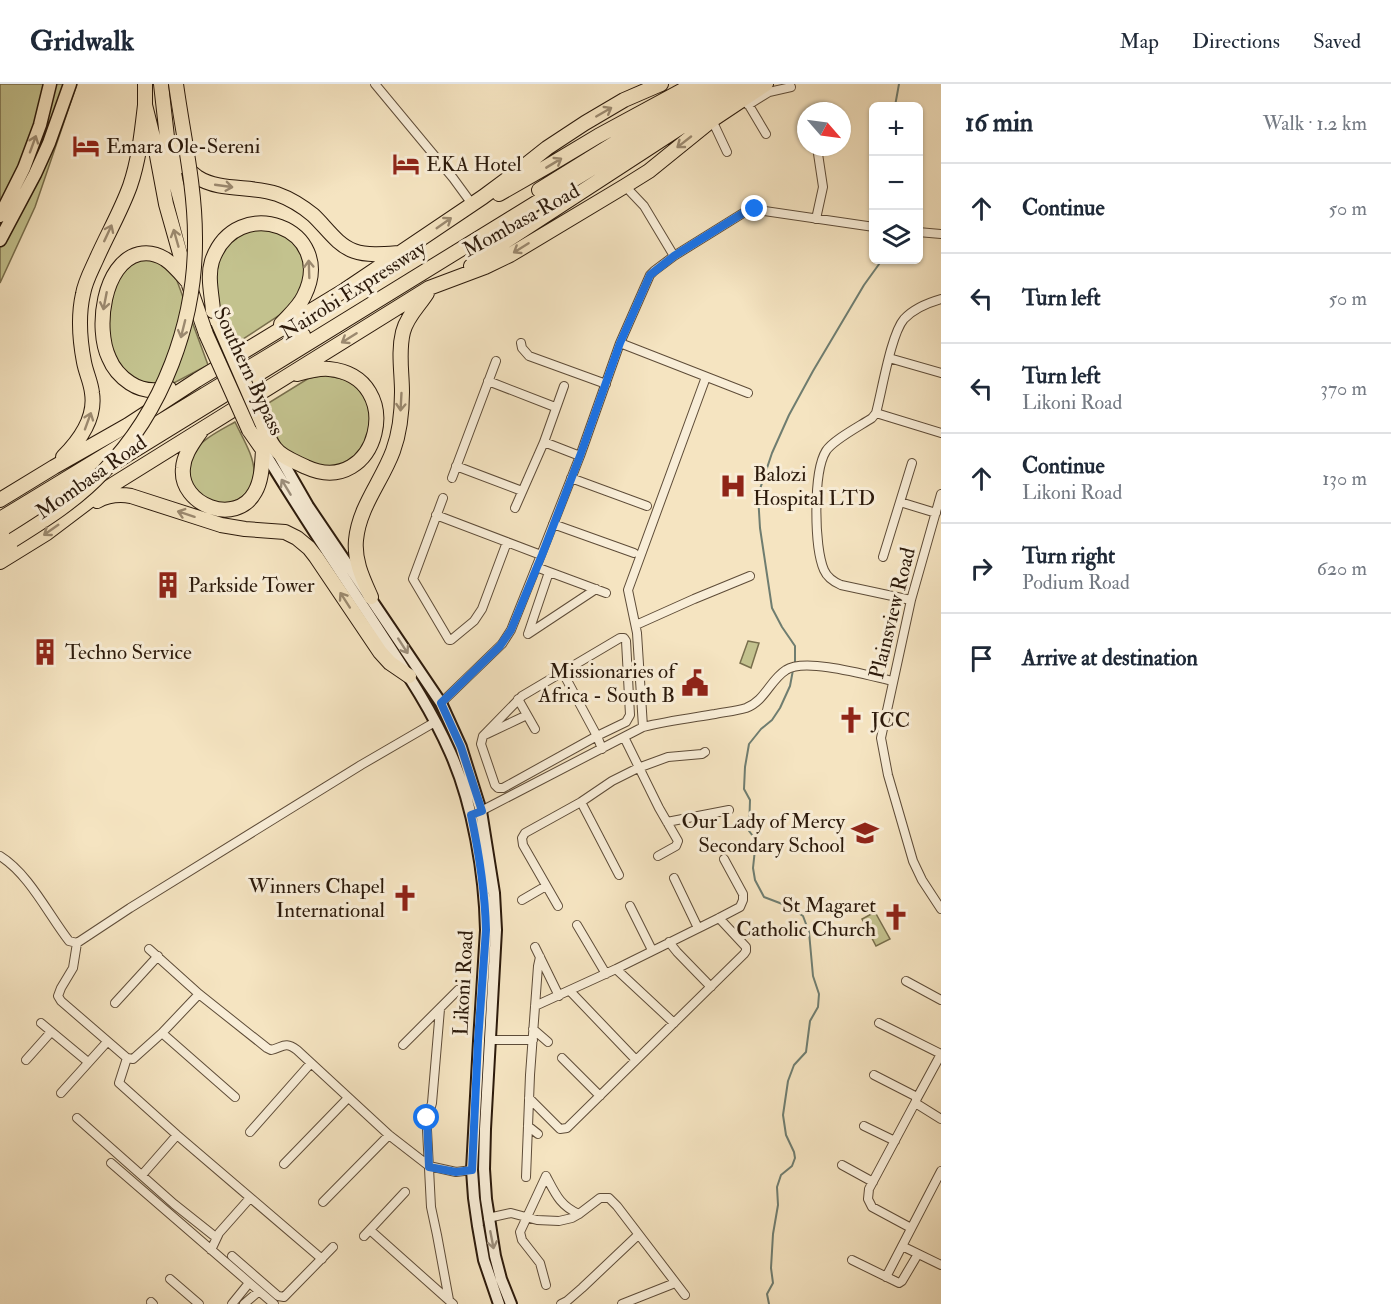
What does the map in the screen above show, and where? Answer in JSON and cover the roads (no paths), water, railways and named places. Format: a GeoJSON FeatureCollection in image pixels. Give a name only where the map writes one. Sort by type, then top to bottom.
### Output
{"type":"FeatureCollection","features":[{"type":"Feature","properties":{"kind":"highway","name":"Southern Bypass"},"geometry":{"type":"LineString","coordinates":[[144,84],[145,105],[166,204],[188,282],[206,334],[269,450]]}},
{"type":"Feature","properties":{"kind":"highway","name":"Southern Bypass"},"geometry":{"type":"LineString","coordinates":[[161,84],[166,137],[187,228],[215,317],[256,427]]}},
{"type":"Feature","properties":{"kind":"highway"},"geometry":{"type":"LineString","coordinates":[[0,548],[61,509],[104,472],[126,445],[156,398],[173,360],[192,283],[195,239],[191,181],[176,84]]}},
{"type":"Feature","properties":{"kind":"highway","name":"Mombasa Road"},"geometry":{"type":"LineString","coordinates":[[0,500],[128,425],[345,290],[477,201],[547,148],[585,123],[624,100],[661,84]]}},
{"type":"Feature","properties":{"kind":"highway"},"geometry":{"type":"LineString","coordinates":[[477,201],[500,194],[598,136],[694,84]]}},
{"type":"Feature","properties":{"kind":"highway","name":"Nairobi Expressway"},"geometry":{"type":"LineString","coordinates":[[0,533],[483,230],[710,84]]}},
{"type":"Feature","properties":{"kind":"highway","name":"Nairobi Expressway"},"geometry":{"type":"LineString","coordinates":[[0,519],[483,230],[614,156],[729,84]]}},
{"type":"Feature","properties":{"kind":"highway","name":"Mombasa Road"},"geometry":{"type":"LineString","coordinates":[[0,562],[47,533],[101,492],[429,288],[510,255],[625,186],[649,171],[712,120],[766,84]]}},
{"type":"Feature","properties":{"kind":"highway"},"geometry":{"type":"LineString","coordinates":[[453,279],[503,243],[747,96]]}},
{"type":"Feature","properties":{"kind":"highway"},"geometry":{"type":"LineString","coordinates":[[54,467],[73,448],[83,433],[93,405],[81,339],[80,318],[83,294],[88,277],[130,184],[145,105]]}},
{"type":"Feature","properties":{"kind":"highway"},"geometry":{"type":"LineString","coordinates":[[166,137],[178,160],[204,181],[224,187],[250,188],[274,193],[288,199],[312,215],[341,243],[354,251],[381,254],[400,253]]}},
{"type":"Feature","properties":{"kind":"highway"},"geometry":{"type":"LineString","coordinates":[[215,317],[210,274],[218,249],[236,230],[250,225],[272,224],[291,231],[298,238],[308,254],[311,274],[308,287],[298,305],[271,335]]}},
{"type":"Feature","properties":{"kind":"highway"},"geometry":{"type":"LineString","coordinates":[[188,282],[165,258],[154,254],[145,253],[133,256],[122,263],[108,288],[103,306],[104,342],[108,357],[124,379],[135,386],[148,391],[160,391],[197,380]]}},
{"type":"Feature","properties":{"kind":"highway"},"geometry":{"type":"LineString","coordinates":[[371,597],[358,566],[356,542],[358,528],[368,501],[393,451],[400,423],[401,344],[404,330],[408,318],[429,288]]}},
{"type":"Feature","properties":{"kind":"highway"},"geometry":{"type":"LineString","coordinates":[[204,427],[185,457],[182,471],[187,487],[195,497],[203,504],[213,508],[230,510],[239,508],[249,500],[256,491],[269,450],[310,469],[331,473],[354,466],[367,451],[377,427],[376,406],[364,384],[345,372],[327,369],[287,376]]}},
{"type":"Feature","properties":{"kind":"highway"},"geometry":{"type":"LineString","coordinates":[[79,509],[104,497],[130,496],[221,525],[245,530],[285,532],[297,538],[316,556],[380,652],[390,663],[409,676]]}},
{"type":"Feature","properties":{"kind":"main road"},"geometry":{"type":"LineString","coordinates":[[0,240],[30,171],[50,84]]}},
{"type":"Feature","properties":{"kind":"main road"},"geometry":{"type":"LineString","coordinates":[[0,216],[49,143],[70,84]]}},
{"type":"Feature","properties":{"kind":"main road","name":"Southern Bypass"},"geometry":{"type":"LineString","coordinates":[[269,450],[371,597]]}},
{"type":"Feature","properties":{"kind":"main road","name":"Southern Bypass"},"geometry":{"type":"LineString","coordinates":[[269,450],[295,501],[409,676]]}},
{"type":"Feature","properties":{"kind":"main road","name":"Likoni Road"},"geometry":{"type":"LineString","coordinates":[[371,597],[441,703],[461,747],[489,857],[495,913],[494,980],[484,1129],[484,1169],[488,1218],[495,1256],[511,1304]]}},
{"type":"Feature","properties":{"kind":"main road","name":"Likoni Road"},"geometry":{"type":"LineString","coordinates":[[409,676],[450,752],[476,813],[486,930],[472,1170],[484,1260],[499,1304]]}},
{"type":"Feature","properties":{"kind":"street"},"geometry":{"type":"LineString","coordinates":[[375,84],[453,178],[477,201]]}},
{"type":"Feature","properties":{"kind":"street"},"geometry":{"type":"LineString","coordinates":[[766,134],[747,96],[791,87]]}},
{"type":"Feature","properties":{"kind":"street"},"geometry":{"type":"LineString","coordinates":[[712,120],[728,152]]}},
{"type":"Feature","properties":{"kind":"street"},"geometry":{"type":"LineString","coordinates":[[816,219],[824,188],[819,156]]}},
{"type":"Feature","properties":{"kind":"street"},"geometry":{"type":"LineString","coordinates":[[625,186],[644,206],[674,256]]}},
{"type":"Feature","properties":{"kind":"street"},"geometry":{"type":"LineString","coordinates":[[441,703],[500,646],[511,630],[580,456],[620,343],[650,275],[674,256],[748,210],[755,209],[869,226]]}},
{"type":"Feature","properties":{"kind":"street"},"geometry":{"type":"LineString","coordinates":[[923,232],[941,234]]}},
{"type":"Feature","properties":{"kind":"street"},"geometry":{"type":"LineString","coordinates":[[911,600],[835,583],[825,573],[821,559],[816,509],[819,476],[827,448],[876,413],[899,325],[905,317],[922,306],[941,299]]}},
{"type":"Feature","properties":{"kind":"street"},"geometry":{"type":"LineString","coordinates":[[521,343],[529,356],[606,384]]}},
{"type":"Feature","properties":{"kind":"street"},"geometry":{"type":"LineString","coordinates":[[620,343],[748,393]]}},
{"type":"Feature","properties":{"kind":"street"},"geometry":{"type":"LineString","coordinates":[[889,358],[941,373]]}},
{"type":"Feature","properties":{"kind":"street"},"geometry":{"type":"LineString","coordinates":[[452,478],[496,361]]}},
{"type":"Feature","properties":{"kind":"street"},"geometry":{"type":"LineString","coordinates":[[643,727],[636,625],[628,594],[629,586],[706,377]]}},
{"type":"Feature","properties":{"kind":"street"},"geometry":{"type":"LineString","coordinates":[[488,381],[555,408]]}},
{"type":"Feature","properties":{"kind":"street"},"geometry":{"type":"LineString","coordinates":[[515,508],[544,442],[564,386]]}},
{"type":"Feature","properties":{"kind":"street"},"geometry":{"type":"LineString","coordinates":[[876,413],[941,433]]}},
{"type":"Feature","properties":{"kind":"street"},"geometry":{"type":"LineString","coordinates":[[544,442],[580,456]]}},
{"type":"Feature","properties":{"kind":"street"},"geometry":{"type":"LineString","coordinates":[[883,557],[912,463]]}},
{"type":"Feature","properties":{"kind":"street"},"geometry":{"type":"LineString","coordinates":[[456,466],[522,492]]}},
{"type":"Feature","properties":{"kind":"street"},"geometry":{"type":"LineString","coordinates":[[571,478],[648,506]]}},
{"type":"Feature","properties":{"kind":"street","name":"Plainsview Road"},"geometry":{"type":"LineString","coordinates":[[941,494],[911,600],[881,738],[888,775],[913,861],[941,909]]}},
{"type":"Feature","properties":{"kind":"street"},"geometry":{"type":"LineString","coordinates":[[443,498],[413,579],[450,640],[474,621],[483,609],[507,542]]}},
{"type":"Feature","properties":{"kind":"street"},"geometry":{"type":"LineString","coordinates":[[900,502],[936,513]]}},
{"type":"Feature","properties":{"kind":"street"},"geometry":{"type":"LineString","coordinates":[[436,515],[542,555]]}},
{"type":"Feature","properties":{"kind":"street"},"geometry":{"type":"LineString","coordinates":[[553,524],[634,553]]}},
{"type":"Feature","properties":{"kind":"street"},"geometry":{"type":"LineString","coordinates":[[930,533],[941,529]]}},
{"type":"Feature","properties":{"kind":"street"},"geometry":{"type":"LineString","coordinates":[[536,567],[606,592]]}},
{"type":"Feature","properties":{"kind":"street"},"geometry":{"type":"LineString","coordinates":[[549,572],[528,634],[596,589]]}},
{"type":"Feature","properties":{"kind":"street"},"geometry":{"type":"LineString","coordinates":[[636,625],[750,576]]}},
{"type":"Feature","properties":{"kind":"street"},"geometry":{"type":"LineString","coordinates":[[620,638],[624,638],[630,716],[626,722],[503,788],[498,788],[480,744],[483,736],[518,699],[562,672],[620,638]]}},
{"type":"Feature","properties":{"kind":"street"},"geometry":{"type":"LineString","coordinates":[[476,813],[643,727],[744,709],[759,699],[786,670],[801,665],[818,666],[893,681]]}},
{"type":"Feature","properties":{"kind":"street"},"geometry":{"type":"LineString","coordinates":[[562,672],[602,749]]}},
{"type":"Feature","properties":{"kind":"street"},"geometry":{"type":"LineString","coordinates":[[518,699],[535,729]]}},
{"type":"Feature","properties":{"kind":"street"},"geometry":{"type":"LineString","coordinates":[[483,736],[527,715]]}},
{"type":"Feature","properties":{"kind":"street"},"geometry":{"type":"LineString","coordinates":[[199,993],[134,1059],[127,1058],[58,996],[73,968],[77,943],[351,771],[435,722]]}},
{"type":"Feature","properties":{"kind":"street"},"geometry":{"type":"LineString","coordinates":[[624,737],[638,768],[678,841],[674,848],[658,856]]}},
{"type":"Feature","properties":{"kind":"street"},"geometry":{"type":"LineString","coordinates":[[558,906],[523,845],[522,838],[525,832],[638,768],[661,758],[705,752]]}},
{"type":"Feature","properties":{"kind":"street"},"geometry":{"type":"LineString","coordinates":[[581,802],[619,875]]}},
{"type":"Feature","properties":{"kind":"street"},"geometry":{"type":"LineString","coordinates":[[667,822],[729,810]]}},
{"type":"Feature","properties":{"kind":"street"},"geometry":{"type":"LineString","coordinates":[[0,856],[13,865],[26,879],[69,941],[77,943]]}},
{"type":"Feature","properties":{"kind":"street"},"geometry":{"type":"LineString","coordinates":[[535,1006],[606,974],[740,907],[743,897],[741,890],[724,859]]}},
{"type":"Feature","properties":{"kind":"street"},"geometry":{"type":"LineString","coordinates":[[674,878],[698,928]]}},
{"type":"Feature","properties":{"kind":"street"},"geometry":{"type":"LineString","coordinates":[[522,900],[546,886]]}},
{"type":"Feature","properties":{"kind":"street"},"geometry":{"type":"LineString","coordinates":[[630,906],[652,950]]}},
{"type":"Feature","properties":{"kind":"street"},"geometry":{"type":"LineString","coordinates":[[529,1098],[560,1129],[567,1128],[744,954],[746,947],[719,918]]}},
{"type":"Feature","properties":{"kind":"street"},"geometry":{"type":"LineString","coordinates":[[577,925],[606,974]]}},
{"type":"Feature","properties":{"kind":"street"},"geometry":{"type":"LineString","coordinates":[[669,942],[711,987]]}},
{"type":"Feature","properties":{"kind":"street"},"geometry":{"type":"LineString","coordinates":[[536,947],[559,996]]}},
{"type":"Feature","properties":{"kind":"street"},"geometry":{"type":"LineString","coordinates":[[149,949],[267,1048],[273,1050],[287,1045],[297,1050],[389,1135],[429,1167],[456,1172],[472,1170]]}},
{"type":"Feature","properties":{"kind":"street"},"geometry":{"type":"LineString","coordinates":[[115,1003],[158,956]]}},
{"type":"Feature","properties":{"kind":"street"},"geometry":{"type":"LineString","coordinates":[[526,1177],[533,1029],[540,957]]}},
{"type":"Feature","properties":{"kind":"street"},"geometry":{"type":"LineString","coordinates":[[616,969],[674,1023]]}},
{"type":"Feature","properties":{"kind":"street"},"geometry":{"type":"LineString","coordinates":[[906,981],[941,1000]]}},
{"type":"Feature","properties":{"kind":"street"},"geometry":{"type":"LineString","coordinates":[[403,1045],[458,990]]}},
{"type":"Feature","properties":{"kind":"street"},"geometry":{"type":"LineString","coordinates":[[570,991],[636,1060]]}},
{"type":"Feature","properties":{"kind":"street"},"geometry":{"type":"LineString","coordinates":[[440,1009],[432,1103],[427,1120],[430,1207],[451,1302]]}},
{"type":"Feature","properties":{"kind":"street"},"geometry":{"type":"LineString","coordinates":[[41,1023],[88,1062]]}},
{"type":"Feature","properties":{"kind":"street"},"geometry":{"type":"LineString","coordinates":[[879,1023],[941,1054],[868,1194],[872,1207],[911,1228]]}},
{"type":"Feature","properties":{"kind":"street"},"geometry":{"type":"LineString","coordinates":[[533,1029],[548,1042]]}},
{"type":"Feature","properties":{"kind":"street"},"geometry":{"type":"LineString","coordinates":[[26,1060],[51,1032]]}},
{"type":"Feature","properties":{"kind":"street"},"geometry":{"type":"LineString","coordinates":[[162,1033],[235,1097]]}},
{"type":"Feature","properties":{"kind":"street"},"geometry":{"type":"LineString","coordinates":[[490,1040],[533,1040]]}},
{"type":"Feature","properties":{"kind":"street"},"geometry":{"type":"LineString","coordinates":[[61,1093],[108,1042]]}},
{"type":"Feature","properties":{"kind":"street"},"geometry":{"type":"LineString","coordinates":[[127,1058],[118,1083],[322,1259]]}},
{"type":"Feature","properties":{"kind":"street"},"geometry":{"type":"LineString","coordinates":[[562,1058],[600,1096]]}},
{"type":"Feature","properties":{"kind":"street"},"geometry":{"type":"LineString","coordinates":[[250,1132],[311,1063]]}},
{"type":"Feature","properties":{"kind":"street"},"geometry":{"type":"LineString","coordinates":[[874,1075],[917,1099]]}},
{"type":"Feature","properties":{"kind":"street"},"geometry":{"type":"LineString","coordinates":[[284,1164],[348,1098]]}},
{"type":"Feature","properties":{"kind":"street"},"geometry":{"type":"LineString","coordinates":[[917,1099],[917,1104],[941,1118]]}},
{"type":"Feature","properties":{"kind":"street"},"geometry":{"type":"LineString","coordinates":[[77,1118],[174,1204],[216,1234]]}},
{"type":"Feature","properties":{"kind":"street"},"geometry":{"type":"LineString","coordinates":[[528,1126],[538,1134]]}},
{"type":"Feature","properties":{"kind":"street"},"geometry":{"type":"LineString","coordinates":[[864,1126],[895,1141]]}},
{"type":"Feature","properties":{"kind":"street"},"geometry":{"type":"LineString","coordinates":[[142,1175],[177,1135]]}},
{"type":"Feature","properties":{"kind":"street"},"geometry":{"type":"LineString","coordinates":[[323,1202],[389,1135]]}},
{"type":"Feature","properties":{"kind":"street"},"geometry":{"type":"LineString","coordinates":[[111,1163],[274,1304]]}},
{"type":"Feature","properties":{"kind":"street"},"geometry":{"type":"LineString","coordinates":[[842,1165],[873,1182]]}},
{"type":"Feature","properties":{"kind":"street"},"geometry":{"type":"LineString","coordinates":[[886,1277],[941,1172]]}},
{"type":"Feature","properties":{"kind":"street"},"geometry":{"type":"LineString","coordinates":[[546,1285],[540,1263],[522,1240],[520,1229],[546,1176],[559,1200],[567,1209],[579,1214]]}},
{"type":"Feature","properties":{"kind":"street"},"geometry":{"type":"LineString","coordinates":[[405,1192],[367,1233],[451,1302]]}},
{"type":"Feature","properties":{"kind":"street"},"geometry":{"type":"LineString","coordinates":[[208,1247],[216,1234],[250,1198]]}},
{"type":"Feature","properties":{"kind":"street"},"geometry":{"type":"LineString","coordinates":[[488,1218],[511,1213],[537,1220],[552,1221],[572,1218],[600,1198],[609,1198],[685,1295]]}},
{"type":"Feature","properties":{"kind":"street"},"geometry":{"type":"LineString","coordinates":[[561,1304],[582,1288],[638,1235]]}},
{"type":"Feature","properties":{"kind":"street"},"geometry":{"type":"LineString","coordinates":[[902,1246],[941,1265]]}},
{"type":"Feature","properties":{"kind":"street"},"geometry":{"type":"LineString","coordinates":[[232,1256],[281,1297],[286,1295],[333,1247]]}},
{"type":"Feature","properties":{"kind":"street"},"geometry":{"type":"LineString","coordinates":[[852,1260],[898,1282],[902,1281],[918,1254]]}},
{"type":"Feature","properties":{"kind":"street"},"geometry":{"type":"LineString","coordinates":[[170,1279],[199,1304]]}},
{"type":"Feature","properties":{"kind":"street"},"geometry":{"type":"LineString","coordinates":[[622,1304],[675,1282]]}},
{"type":"Feature","properties":{"kind":"street"},"geometry":{"type":"LineString","coordinates":[[232,1304],[249,1283]]}},
{"type":"Feature","properties":{"kind":"street"},"geometry":{"type":"LineString","coordinates":[[244,1304],[259,1291]]}},
{"type":"Feature","properties":{"kind":"waterway"},"geometry":{"type":"LineString","coordinates":[[896,102],[899,84]]}},
{"type":"Feature","properties":{"kind":"waterway"},"geometry":{"type":"LineString","coordinates":[[795,664],[795,646],[772,608],[760,528],[758,495],[772,453],[789,415],[864,285],[879,264]]}},
{"type":"Feature","properties":{"kind":"waterway"},"geometry":{"type":"LineString","coordinates":[[769,1304],[767,1294],[773,1283],[771,1268],[778,1205],[777,1187],[781,1175],[792,1166],[795,1158],[786,1135],[783,1115],[788,1081],[794,1065],[806,1052],[810,1021],[818,1007],[819,994],[813,976],[809,932],[803,916],[785,905],[764,897],[755,880],[753,868],[756,840],[749,831],[750,800],[744,789],[749,744],[780,708],[790,686],[793,670]]}},
{"type":"Feature","properties":{"kind":"place","name":"Emara Ole-Sereni"},"geometry":{"type":"Point","coordinates":[86,146]}},
{"type":"Feature","properties":{"kind":"place","name":"EKA Hotel"},"geometry":{"type":"Point","coordinates":[406,164]}},
{"type":"Feature","properties":{"kind":"place","name":"Balozi Hospital LTD"},"geometry":{"type":"Point","coordinates":[733,486]}},
{"type":"Feature","properties":{"kind":"place","name":"Parkside Tower"},"geometry":{"type":"Point","coordinates":[168,585]}},
{"type":"Feature","properties":{"kind":"place","name":"Techno Service"},"geometry":{"type":"Point","coordinates":[45,652]}},
{"type":"Feature","properties":{"kind":"place","name":"Missionaries of Africa - South B"},"geometry":{"type":"Point","coordinates":[695,683]}},
{"type":"Feature","properties":{"kind":"place","name":"JCC"},"geometry":{"type":"Point","coordinates":[851,720]}},
{"type":"Feature","properties":{"kind":"place","name":"Our Lady of Mercy Secondary School"},"geometry":{"type":"Point","coordinates":[865,833]}},
{"type":"Feature","properties":{"kind":"place","name":"Winners Chapel International"},"geometry":{"type":"Point","coordinates":[405,898]}},
{"type":"Feature","properties":{"kind":"place","name":"St Magaret Catholic Church"},"geometry":{"type":"Point","coordinates":[896,917]}}]}
